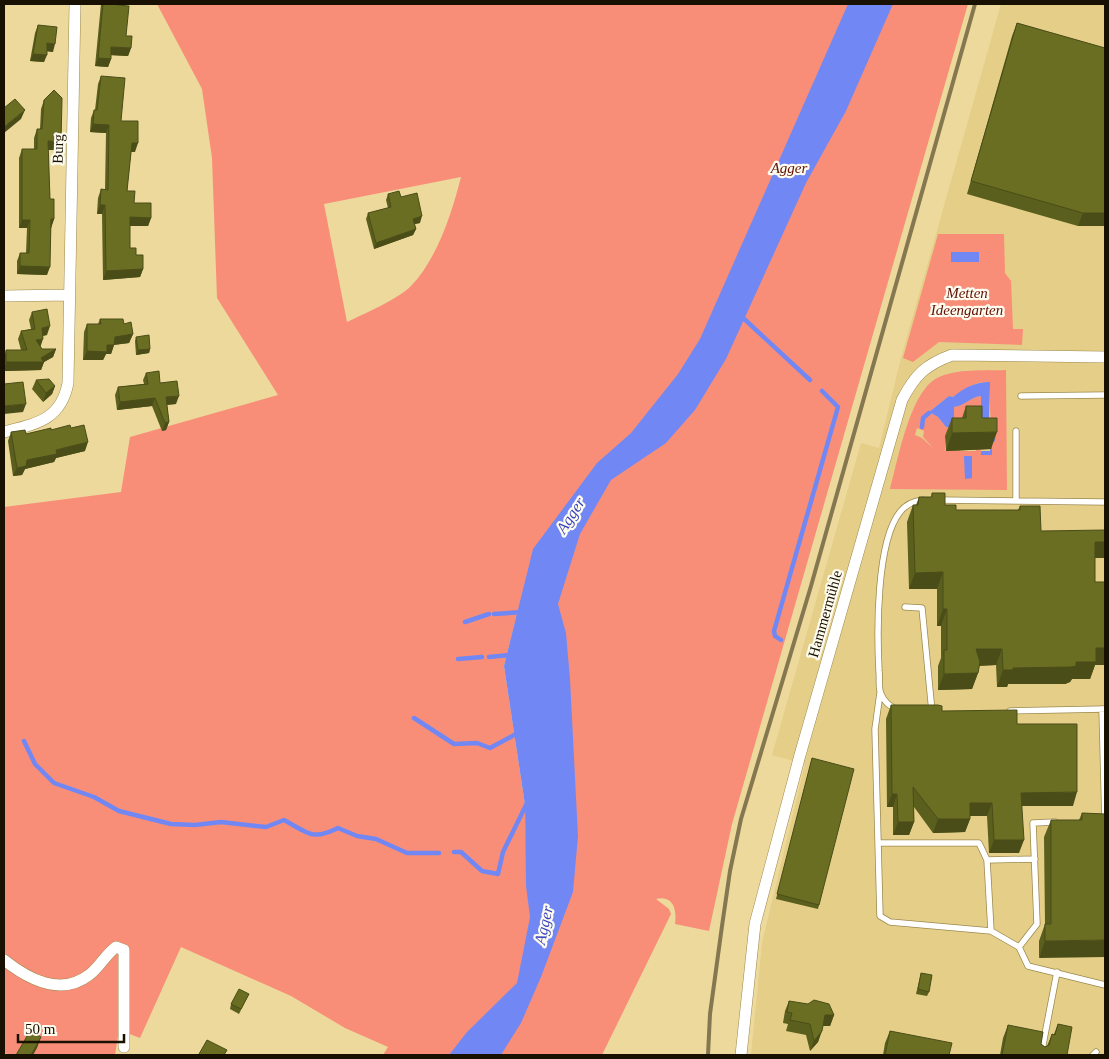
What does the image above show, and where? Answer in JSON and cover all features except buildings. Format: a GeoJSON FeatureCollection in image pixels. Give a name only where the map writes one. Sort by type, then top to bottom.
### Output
{"type":"FeatureCollection","features":[{"type":"Feature","properties":{"kind":"street","name":"Burg"},"geometry":{"type":"LineString","coordinates":[[4,432],[41,422],[54,413],[66,395],[68,383],[68,295],[75,4]]}},
{"type":"Feature","properties":{"kind":"street"},"geometry":{"type":"LineString","coordinates":[[4,296],[68,295]]}},
{"type":"Feature","properties":{"kind":"street","name":"Hammermühle"},"geometry":{"type":"LineString","coordinates":[[741,1055],[755,924],[800,755],[902,400],[913,380],[919,374],[932,363],[952,355],[1105,357]]}},
{"type":"Feature","properties":{"kind":"street"},"geometry":{"type":"LineString","coordinates":[[4,960],[17,970],[42,984],[57,985],[74,983],[90,974],[116,947],[124,950],[124,1046]]}},
{"type":"Feature","properties":{"kind":"lane"},"geometry":{"type":"LineString","coordinates":[[1021,396],[1105,396]]}},
{"type":"Feature","properties":{"kind":"lane"},"geometry":{"type":"LineString","coordinates":[[1016,431],[1016,501]]}},
{"type":"Feature","properties":{"kind":"lane"},"geometry":{"type":"LineString","coordinates":[[1105,502],[917,501],[910,503],[900,512],[886,547],[881,588],[878,640],[880,692],[875,729],[880,916],[890,922],[991,931],[1019,947],[1028,966],[1105,985]]}},
{"type":"Feature","properties":{"kind":"lane"},"geometry":{"type":"LineString","coordinates":[[905,607],[922,608],[932,712]]}},
{"type":"Feature","properties":{"kind":"lane"},"geometry":{"type":"LineString","coordinates":[[880,692],[887,704],[901,712]]}},
{"type":"Feature","properties":{"kind":"lane"},"geometry":{"type":"LineString","coordinates":[[998,711],[1104,709],[1105,823],[1096,822]]}},
{"type":"Feature","properties":{"kind":"lane"},"geometry":{"type":"LineString","coordinates":[[924,712],[941,712]]}},
{"type":"Feature","properties":{"kind":"lane"},"geometry":{"type":"LineString","coordinates":[[1019,947],[1037,924],[1033,823],[1060,821]]}},
{"type":"Feature","properties":{"kind":"lane"},"geometry":{"type":"LineString","coordinates":[[878,843],[979,843],[987,860],[991,931]]}},
{"type":"Feature","properties":{"kind":"lane"},"geometry":{"type":"LineString","coordinates":[[987,860],[1035,859]]}},
{"type":"Feature","properties":{"kind":"lane"},"geometry":{"type":"LineString","coordinates":[[1041,1055],[1057,972]]}},
{"type":"Feature","properties":{"kind":"shaded area"},"geometry":{"type":"Polygon","coordinates":[[[1001,4],[1105,4],[1105,1055],[751,1055],[762,943],[805,764],[772,755],[861,443],[879,448],[901,358],[1001,4]]]}},
{"type":"Feature","properties":{"kind":"green space","name":"Agger"},"geometry":{"type":"Polygon","coordinates":[[[157,4],[968,4],[732,824],[709,931],[675,924],[673,904],[666,899],[656,899],[669,909],[671,914],[602,1055],[383,1055],[388,1047],[345,1028],[291,996],[181,947],[140,1038],[119,1030],[115,1055],[11,1055],[4,1053],[4,507],[121,492],[130,437],[278,395],[217,298],[212,158],[202,89],[157,4]],[[461,177],[324,204],[347,322],[398,296],[411,286],[420,275],[429,263],[442,235],[461,177]],[[516,618],[504,666],[525,805],[527,888],[542,836],[516,618]]]}},
{"type":"Feature","properties":{"kind":"green space","name":"Metten Ideengarten"},"geometry":{"type":"Polygon","coordinates":[[[938,234],[1004,234],[1005,273],[1011,281],[1013,329],[1023,329],[1022,345],[939,342],[913,362],[903,358],[938,234]],[[979,252],[951,262],[979,262],[979,252]]]}},
{"type":"Feature","properties":{"kind":"green space"},"geometry":{"type":"Polygon","coordinates":[[[1006,370],[1007,490],[890,489],[906,428],[919,397],[928,386],[937,378],[953,373],[1006,370]],[[989,382],[974,385],[953,397],[949,396],[929,412],[938,417],[946,427],[954,426],[954,407],[981,396],[981,436],[945,436],[945,451],[956,451],[956,448],[960,448],[960,451],[976,451],[976,448],[980,448],[982,455],[992,455],[989,382]],[[917,428],[915,435],[922,438],[934,449],[923,437],[924,431],[917,428]]]}},
{"type":"Feature","properties":{"kind":"water","name":"Agger"},"geometry":{"type":"Polygon","coordinates":[[[848,4],[893,4],[846,111],[806,183],[726,359],[695,410],[666,443],[611,480],[580,534],[558,604],[566,633],[570,679],[578,836],[573,892],[541,977],[521,1023],[501,1055],[449,1055],[467,1032],[517,983],[530,917],[526,886],[525,805],[504,666],[533,549],[597,463],[631,433],[678,374],[700,339],[848,4]]]}},
{"type":"Feature","properties":{"kind":"water"},"geometry":{"type":"Polygon","coordinates":[[[951,252],[979,252],[979,262],[951,262],[951,252]]]}},
{"type":"Feature","properties":{"kind":"water"},"geometry":{"type":"Polygon","coordinates":[[[990,382],[989,420],[996,421],[995,441],[992,442],[992,455],[981,455],[981,451],[990,451],[991,436],[981,436],[981,396],[954,407],[954,427],[946,427],[938,417],[929,412],[949,396],[953,397],[973,385],[990,382]]]}},
{"type":"Feature","properties":{"kind":"water"},"geometry":{"type":"Polygon","coordinates":[[[964,456],[972,456],[972,478],[965,479],[964,456]]]}},
{"type":"Feature","properties":{"kind":"waterway"},"geometry":{"type":"LineString","coordinates":[[741,316],[810,380]]}},
{"type":"Feature","properties":{"kind":"waterway"},"geometry":{"type":"LineString","coordinates":[[781,640],[775,636],[774,631],[838,407],[822,391]]}},
{"type":"Feature","properties":{"kind":"waterway"},"geometry":{"type":"LineString","coordinates":[[922,427],[923,418],[929,413]]}},
{"type":"Feature","properties":{"kind":"waterway"},"geometry":{"type":"LineString","coordinates":[[494,614],[523,612]]}},
{"type":"Feature","properties":{"kind":"waterway"},"geometry":{"type":"LineString","coordinates":[[465,622],[489,614]]}},
{"type":"Feature","properties":{"kind":"waterway"},"geometry":{"type":"LineString","coordinates":[[489,657],[510,655]]}},
{"type":"Feature","properties":{"kind":"waterway"},"geometry":{"type":"LineString","coordinates":[[458,659],[482,657]]}},
{"type":"Feature","properties":{"kind":"waterway"},"geometry":{"type":"LineString","coordinates":[[414,718],[454,744],[477,743],[490,748],[518,733]]}},
{"type":"Feature","properties":{"kind":"waterway"},"geometry":{"type":"LineString","coordinates":[[24,741],[35,764],[54,783],[94,797],[119,811],[171,824],[195,825],[221,822],[266,827],[284,820],[310,834],[322,834],[338,828],[357,836],[376,839],[407,853],[439,853]]}},
{"type":"Feature","properties":{"kind":"waterway"},"geometry":{"type":"LineString","coordinates":[[454,852],[461,852],[482,871],[498,874],[503,852],[527,803]]}},
{"type":"Feature","properties":{"kind":"railway"},"geometry":{"type":"LineString","coordinates":[[708,1055],[710,1014],[722,926],[730,871],[741,819],[811,586],[975,4]]}}]}
